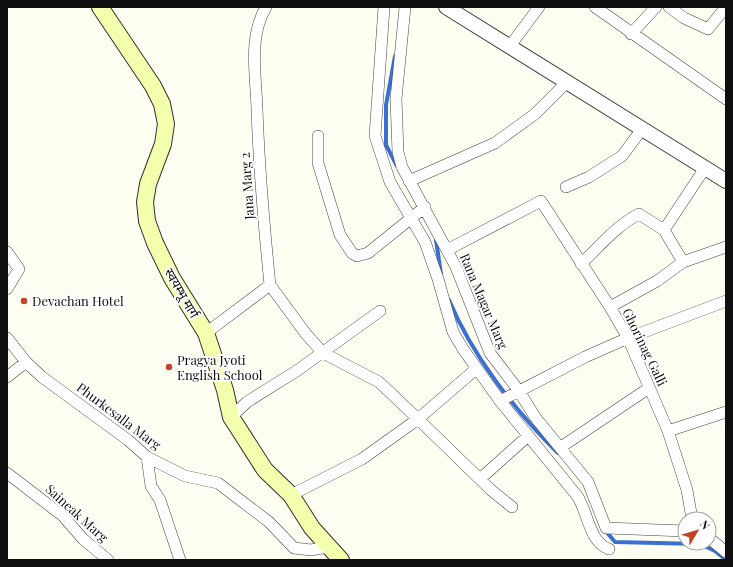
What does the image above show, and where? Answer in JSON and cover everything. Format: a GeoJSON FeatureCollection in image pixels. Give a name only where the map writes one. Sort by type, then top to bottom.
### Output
{"type":"FeatureCollection","features":[{"type":"Feature","properties":{"kind":"main road","name":"स्वयम्भू मार्ग"},"geometry":{"type":"LineString","coordinates":[[100,7],[153,86],[162,104],[166,124],[163,144],[148,184],[145,202],[147,221],[155,243],[172,278],[206,333],[225,390],[230,417],[265,470],[291,495],[312,528],[327,547],[341,560]]}},
{"type":"Feature","properties":{"kind":"street","name":"Jana Marg 2"},"geometry":{"type":"LineString","coordinates":[[266,7],[259,18],[255,35],[254,63],[260,175],[270,285]]}},
{"type":"Feature","properties":{"kind":"street"},"geometry":{"type":"LineString","coordinates":[[384,7],[375,136],[390,182],[412,217],[425,242],[438,279],[452,332],[476,369],[500,401],[578,497],[584,507],[595,540],[602,547],[609,549]]}},
{"type":"Feature","properties":{"kind":"street","name":"Rana Magar Marg"},"geometry":{"type":"LineString","coordinates":[[405,7],[396,99],[398,152],[409,181],[425,207],[456,267],[490,353],[519,391],[535,417],[591,485],[606,528],[677,531]]}},
{"type":"Feature","properties":{"kind":"street"},"geometry":{"type":"LineString","coordinates":[[446,7],[726,181]]}},
{"type":"Feature","properties":{"kind":"street"},"geometry":{"type":"LineString","coordinates":[[510,46],[539,7]]}},
{"type":"Feature","properties":{"kind":"street"},"geometry":{"type":"LineString","coordinates":[[595,7],[631,34],[726,99]]}},
{"type":"Feature","properties":{"kind":"street"},"geometry":{"type":"LineString","coordinates":[[631,34],[656,7]]}},
{"type":"Feature","properties":{"kind":"street"},"geometry":{"type":"LineString","coordinates":[[669,7],[684,18],[708,29],[726,7]]}},
{"type":"Feature","properties":{"kind":"street"},"geometry":{"type":"LineString","coordinates":[[409,181],[495,143],[535,114],[567,82]]}},
{"type":"Feature","properties":{"kind":"street"},"geometry":{"type":"LineString","coordinates":[[566,188],[589,178],[622,156],[642,129]]}},
{"type":"Feature","properties":{"kind":"street"},"geometry":{"type":"LineString","coordinates":[[318,136],[318,163],[340,235],[352,253],[357,256],[368,253],[425,207]]}},
{"type":"Feature","properties":{"kind":"street"},"geometry":{"type":"LineString","coordinates":[[664,230],[705,168]]}},
{"type":"Feature","properties":{"kind":"street","name":"Ghorinag Galli"},"geometry":{"type":"LineString","coordinates":[[447,250],[541,201],[610,307],[628,338],[668,431],[687,490],[691,511]]}},
{"type":"Feature","properties":{"kind":"street"},"geometry":{"type":"LineString","coordinates":[[581,264],[618,228],[630,218],[639,214],[664,230],[683,262]]}},
{"type":"Feature","properties":{"kind":"street"},"geometry":{"type":"LineString","coordinates":[[610,307],[657,281],[683,262],[726,247]]}},
{"type":"Feature","properties":{"kind":"street"},"geometry":{"type":"LineString","coordinates":[[7,252],[19,269],[7,289]]}},
{"type":"Feature","properties":{"kind":"street"},"geometry":{"type":"LineString","coordinates":[[206,333],[270,285],[306,334],[323,353],[378,382],[480,479],[512,507]]}},
{"type":"Feature","properties":{"kind":"street"},"geometry":{"type":"LineString","coordinates":[[500,401],[628,338],[726,301]]}},
{"type":"Feature","properties":{"kind":"street"},"geometry":{"type":"LineString","coordinates":[[230,417],[247,402],[323,353],[380,311]]}},
{"type":"Feature","properties":{"kind":"street","name":"Phurkesalla Marg"},"geometry":{"type":"LineString","coordinates":[[7,338],[26,362],[147,457],[185,476],[218,484],[269,522],[294,548],[312,550],[327,547]]}},
{"type":"Feature","properties":{"kind":"street"},"geometry":{"type":"LineString","coordinates":[[7,377],[26,362]]}},
{"type":"Feature","properties":{"kind":"street"},"geometry":{"type":"LineString","coordinates":[[291,495],[362,459],[418,419],[476,369]]}},
{"type":"Feature","properties":{"kind":"street"},"geometry":{"type":"LineString","coordinates":[[561,447],[649,388]]}},
{"type":"Feature","properties":{"kind":"street"},"geometry":{"type":"LineString","coordinates":[[668,431],[726,412]]}},
{"type":"Feature","properties":{"kind":"street"},"geometry":{"type":"LineString","coordinates":[[480,479],[528,436]]}},
{"type":"Feature","properties":{"kind":"street"},"geometry":{"type":"LineString","coordinates":[[147,457],[151,486],[160,500],[180,560]]}},
{"type":"Feature","properties":{"kind":"street","name":"Saineak Marg"},"geometry":{"type":"LineString","coordinates":[[7,473],[62,516],[82,539],[108,560]]}},
{"type":"Feature","properties":{"kind":"street"},"geometry":{"type":"LineString","coordinates":[[717,545],[726,552]]}},
{"type":"Feature","properties":{"kind":"waterway"},"geometry":{"type":"LineString","coordinates":[[395,56],[386,105],[386,145],[397,166]]}},
{"type":"Feature","properties":{"kind":"waterway"},"geometry":{"type":"LineString","coordinates":[[436,240],[441,274]]}},
{"type":"Feature","properties":{"kind":"waterway"},"geometry":{"type":"LineString","coordinates":[[449,300],[482,362],[526,419],[558,453]]}},
{"type":"Feature","properties":{"kind":"waterway"},"geometry":{"type":"LineString","coordinates":[[604,529],[615,542],[700,544],[715,551],[726,560]]}},
{"type":"Feature","properties":{"kind":"place","name":"Devachan Hotel"},"geometry":{"type":"Point","coordinates":[24,301]}},
{"type":"Feature","properties":{"kind":"place","name":"Pragya Jyoti English School"},"geometry":{"type":"Point","coordinates":[169,367]}}]}
